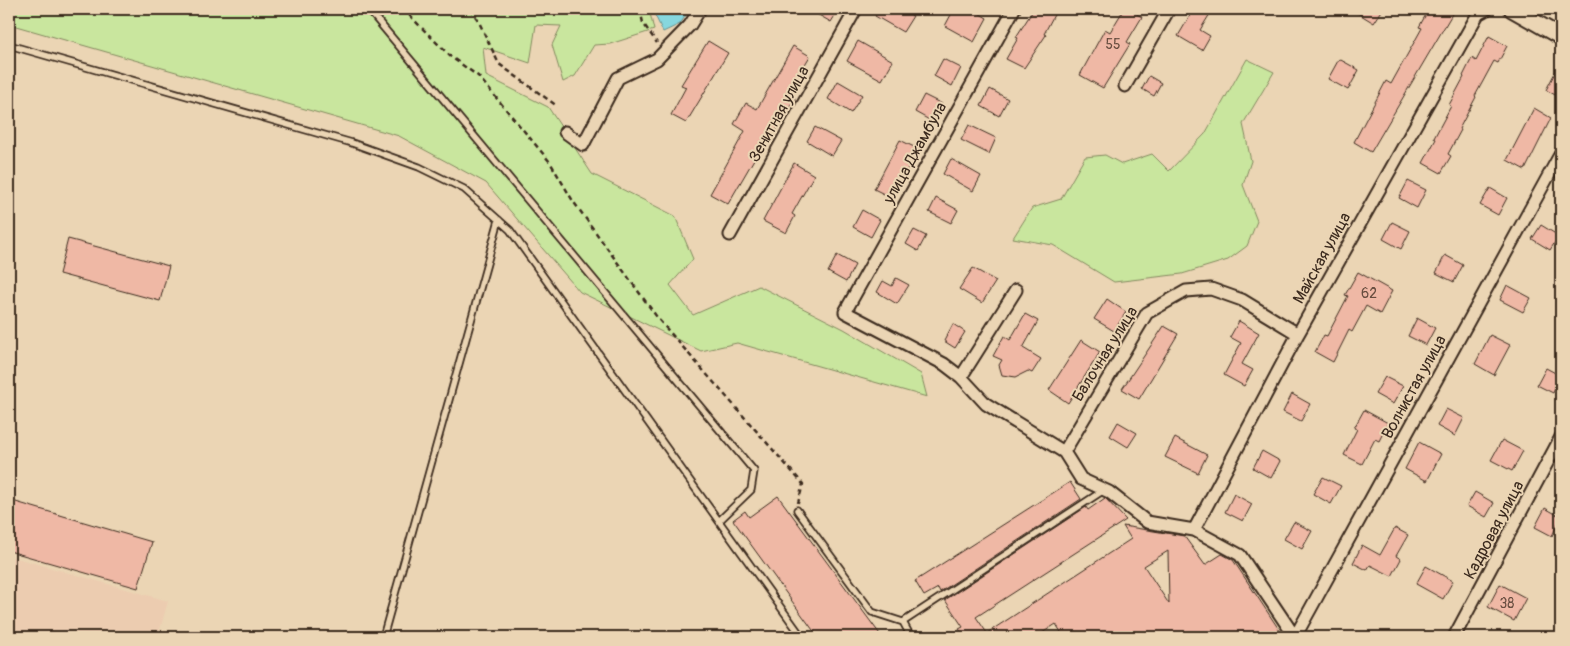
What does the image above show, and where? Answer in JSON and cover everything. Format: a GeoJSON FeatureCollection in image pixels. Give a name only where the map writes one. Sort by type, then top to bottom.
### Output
{"type":"FeatureCollection","features":[{"type":"Feature","properties":{"kind":"street"},"geometry":{"type":"LineString","coordinates":[[565,132],[583,145],[618,78],[657,59],[690,25],[700,9]]}},
{"type":"Feature","properties":{"kind":"street","name":"Зенитная улица"},"geometry":{"type":"LineString","coordinates":[[730,235],[856,9]]}},
{"type":"Feature","properties":{"kind":"street","name":"улица Джамбула"},"geometry":{"type":"LineString","coordinates":[[961,377],[944,364],[845,312],[1014,9]]}},
{"type":"Feature","properties":{"kind":"street"},"geometry":{"type":"LineString","coordinates":[[1125,86],[1169,9]]}},
{"type":"Feature","properties":{"kind":"street","name":"Майская улица"},"geometry":{"type":"LineString","coordinates":[[1194,530],[1298,334],[1478,14],[1487,9]]}},
{"type":"Feature","properties":{"kind":"street"},"geometry":{"type":"LineString","coordinates":[[1512,9],[1561,37]]}},
{"type":"Feature","properties":{"kind":"street","name":"Волнистая улица"},"geometry":{"type":"LineString","coordinates":[[1295,637],[1561,153]]}},
{"type":"Feature","properties":{"kind":"street","name":"Балочная улица"},"geometry":{"type":"LineString","coordinates":[[1064,452],[1146,313],[1186,291],[1211,289],[1242,300],[1298,334]]}},
{"type":"Feature","properties":{"kind":"street"},"geometry":{"type":"LineString","coordinates":[[1016,290],[961,377],[986,404],[1064,452],[1081,479],[1104,490],[1148,522],[1194,530],[1240,555],[1295,637]]}},
{"type":"Feature","properties":{"kind":"street","name":"Кадровая улица"},"geometry":{"type":"LineString","coordinates":[[1454,637],[1561,437]]}},
{"type":"Feature","properties":{"kind":"lane"},"geometry":{"type":"LineString","coordinates":[[368,9],[754,471],[751,490],[718,521]]}},
{"type":"Feature","properties":{"kind":"lane"},"geometry":{"type":"LineString","coordinates":[[9,45],[352,144],[419,167],[464,189],[510,230],[802,637]]}},
{"type":"Feature","properties":{"kind":"lane"},"geometry":{"type":"LineString","coordinates":[[383,637],[499,220]]}},
{"type":"Feature","properties":{"kind":"lane"},"geometry":{"type":"LineString","coordinates":[[903,622],[1104,490]]}},
{"type":"Feature","properties":{"kind":"lane"},"geometry":{"type":"LineString","coordinates":[[797,510],[872,612],[903,622],[911,637]]}},
{"type":"Feature","properties":{"kind":"path"},"geometry":{"type":"LineString","coordinates":[[403,9],[451,57],[478,76],[544,155],[573,201],[659,320],[803,484],[797,510]]}},
{"type":"Feature","properties":{"kind":"path"},"geometry":{"type":"LineString","coordinates":[[470,9],[478,20],[499,64],[557,106]]}},
{"type":"Feature","properties":{"kind":"path"},"geometry":{"type":"LineString","coordinates":[[640,9],[643,23],[663,53]]}},
{"type":"Feature","properties":{"kind":"shaded area"},"geometry":{"type":"Polygon","coordinates":[[[9,556],[168,601],[158,637],[41,637],[9,628],[9,556]]]}},
{"type":"Feature","properties":{"kind":"green space"},"geometry":{"type":"Polygon","coordinates":[[[9,9],[649,9],[654,30],[610,44],[594,45],[575,76],[563,82],[552,45],[561,26],[536,25],[530,63],[483,47],[486,76],[548,107],[592,174],[675,216],[693,259],[670,285],[693,315],[759,286],[844,329],[921,374],[927,397],[737,343],[701,351],[580,292],[486,183],[399,136],[9,24],[9,9]]]}},
{"type":"Feature","properties":{"kind":"green space"},"geometry":{"type":"Polygon","coordinates":[[[1247,59],[1274,72],[1243,124],[1251,161],[1243,185],[1257,221],[1247,246],[1228,260],[1182,274],[1114,282],[1053,245],[1013,238],[1032,208],[1061,199],[1085,157],[1105,155],[1122,164],[1152,154],[1169,171],[1205,134],[1247,59]]]}},
{"type":"Feature","properties":{"kind":"water"},"geometry":{"type":"Polygon","coordinates":[[[652,9],[690,9],[680,24],[663,32],[652,9]]]}},
{"type":"Feature","properties":{"kind":"building"},"geometry":{"type":"Polygon","coordinates":[[[808,9],[839,9],[831,22],[808,9]]]}},
{"type":"Feature","properties":{"kind":"building"},"geometry":{"type":"Polygon","coordinates":[[[879,9],[900,9],[913,16],[903,32],[875,16],[879,9]]]}},
{"type":"Feature","properties":{"kind":"building"},"geometry":{"type":"Polygon","coordinates":[[[954,9],[972,9],[987,18],[974,42],[945,26],[954,9]]]}},
{"type":"Feature","properties":{"kind":"building"},"geometry":{"type":"Polygon","coordinates":[[[1034,9],[1057,9],[1044,34],[1046,35],[1024,68],[1006,59],[1018,38],[1016,37],[1034,9]]]}},
{"type":"Feature","properties":{"kind":"building"},"geometry":{"type":"Polygon","coordinates":[[[1124,9],[1128,9],[1142,17],[1127,42],[1130,44],[1103,88],[1080,75],[1105,29],[1110,32],[1124,9]]]}},
{"type":"Feature","properties":{"kind":"building"},"geometry":{"type":"Polygon","coordinates":[[[1194,9],[1213,9],[1200,30],[1210,36],[1202,50],[1178,36],[1194,9]]]}},
{"type":"Feature","properties":{"kind":"building"},"geometry":{"type":"Polygon","coordinates":[[[1351,9],[1383,9],[1374,23],[1351,9]]]}},
{"type":"Feature","properties":{"kind":"building"},"geometry":{"type":"Polygon","coordinates":[[[1429,9],[1455,9],[1371,152],[1354,142],[1386,81],[1391,84],[1422,28],[1419,27],[1429,9]]]}},
{"type":"Feature","properties":{"kind":"building"},"geometry":{"type":"Polygon","coordinates":[[[1489,36],[1507,46],[1498,63],[1494,61],[1475,96],[1459,129],[1461,130],[1448,154],[1451,156],[1441,173],[1423,163],[1436,139],[1434,138],[1451,106],[1449,105],[1472,58],[1476,61],[1489,36]]]}},
{"type":"Feature","properties":{"kind":"building"},"geometry":{"type":"Polygon","coordinates":[[[708,41],[728,53],[686,123],[671,115],[686,87],[681,85],[708,41]]]}},
{"type":"Feature","properties":{"kind":"building"},"geometry":{"type":"Polygon","coordinates":[[[858,41],[893,61],[882,80],[847,61],[858,41]]]}},
{"type":"Feature","properties":{"kind":"building"},"geometry":{"type":"Polygon","coordinates":[[[793,46],[810,56],[788,93],[795,98],[768,144],[764,142],[728,204],[710,194],[745,131],[734,124],[746,103],[757,109],[793,46]]]}},
{"type":"Feature","properties":{"kind":"building"},"geometry":{"type":"Polygon","coordinates":[[[943,59],[961,68],[952,86],[934,76],[943,59]]]}},
{"type":"Feature","properties":{"kind":"building"},"geometry":{"type":"Polygon","coordinates":[[[1339,59],[1359,70],[1348,90],[1328,79],[1339,59]]]}},
{"type":"Feature","properties":{"kind":"building"},"geometry":{"type":"Polygon","coordinates":[[[1561,61],[1561,98],[1546,90],[1561,61]]]}},
{"type":"Feature","properties":{"kind":"building"},"geometry":{"type":"Polygon","coordinates":[[[1149,76],[1161,83],[1154,96],[1142,89],[1149,76]]]}},
{"type":"Feature","properties":{"kind":"building"},"geometry":{"type":"Polygon","coordinates":[[[838,81],[862,95],[851,113],[828,99],[838,81]]]}},
{"type":"Feature","properties":{"kind":"building"},"geometry":{"type":"Polygon","coordinates":[[[990,89],[1008,99],[999,116],[981,106],[990,89]]]}},
{"type":"Feature","properties":{"kind":"building"},"geometry":{"type":"Polygon","coordinates":[[[924,95],[942,104],[933,122],[915,112],[924,95]]]}},
{"type":"Feature","properties":{"kind":"building"},"geometry":{"type":"Polygon","coordinates":[[[1534,108],[1551,118],[1525,170],[1507,160],[1534,108]]]}},
{"type":"Feature","properties":{"kind":"building"},"geometry":{"type":"Polygon","coordinates":[[[969,125],[996,138],[989,154],[961,140],[969,125]]]}},
{"type":"Feature","properties":{"kind":"building"},"geometry":{"type":"Polygon","coordinates":[[[815,127],[841,141],[832,156],[807,141],[815,127]]]}},
{"type":"Feature","properties":{"kind":"building"},"geometry":{"type":"Polygon","coordinates":[[[900,140],[918,149],[892,198],[874,189],[900,140]]]}},
{"type":"Feature","properties":{"kind":"building"},"geometry":{"type":"Polygon","coordinates":[[[951,159],[981,176],[973,191],[943,174],[951,159]]]}},
{"type":"Feature","properties":{"kind":"building"},"geometry":{"type":"Polygon","coordinates":[[[794,163],[814,175],[792,214],[795,216],[786,233],[763,221],[794,163]]]}},
{"type":"Feature","properties":{"kind":"building"},"geometry":{"type":"Polygon","coordinates":[[[1408,181],[1426,190],[1417,208],[1399,198],[1408,181]]]}},
{"type":"Feature","properties":{"kind":"building"},"geometry":{"type":"Polygon","coordinates":[[[1490,188],[1507,198],[1498,215],[1480,205],[1490,188]]]}},
{"type":"Feature","properties":{"kind":"building"},"geometry":{"type":"Polygon","coordinates":[[[936,198],[958,210],[951,223],[929,212],[936,198]]]}},
{"type":"Feature","properties":{"kind":"building"},"geometry":{"type":"Polygon","coordinates":[[[862,210],[880,220],[871,237],[853,227],[862,210]]]}},
{"type":"Feature","properties":{"kind":"building"},"geometry":{"type":"Polygon","coordinates":[[[1392,222],[1410,231],[1401,249],[1383,239],[1392,222]]]}},
{"type":"Feature","properties":{"kind":"building"},"geometry":{"type":"Polygon","coordinates":[[[1541,225],[1559,236],[1550,250],[1532,239],[1541,225]]]}},
{"type":"Feature","properties":{"kind":"building"},"geometry":{"type":"Polygon","coordinates":[[[914,230],[926,236],[918,251],[906,244],[914,230]]]}},
{"type":"Feature","properties":{"kind":"building"},"geometry":{"type":"Polygon","coordinates":[[[68,239],[169,266],[160,301],[59,274],[68,239]]]}},
{"type":"Feature","properties":{"kind":"building"},"geometry":{"type":"Polygon","coordinates":[[[837,255],[855,265],[846,282],[828,272],[837,255]]]}},
{"type":"Feature","properties":{"kind":"building"},"geometry":{"type":"Polygon","coordinates":[[[1445,255],[1463,265],[1454,282],[1436,273],[1445,255]]]}},
{"type":"Feature","properties":{"kind":"building"},"geometry":{"type":"Polygon","coordinates":[[[973,268],[996,281],[982,303],[959,289],[973,268]]]}},
{"type":"Feature","properties":{"kind":"building"},"geometry":{"type":"Polygon","coordinates":[[[1358,272],[1392,291],[1380,314],[1366,306],[1352,332],[1349,330],[1333,362],[1315,352],[1324,335],[1327,336],[1348,296],[1345,295],[1358,272]]]}},
{"type":"Feature","properties":{"kind":"building"},"geometry":{"type":"Polygon","coordinates":[[[896,278],[909,285],[897,304],[877,292],[883,281],[892,286],[896,278]]]}},
{"type":"Feature","properties":{"kind":"building"},"geometry":{"type":"Polygon","coordinates":[[[1507,285],[1531,298],[1523,312],[1500,300],[1507,285]]]}},
{"type":"Feature","properties":{"kind":"building"},"geometry":{"type":"Polygon","coordinates":[[[1107,299],[1126,312],[1114,331],[1094,319],[1107,299]]]}},
{"type":"Feature","properties":{"kind":"building"},"geometry":{"type":"Polygon","coordinates":[[[1025,314],[1038,321],[1023,348],[1041,359],[1032,373],[1028,371],[1016,377],[1002,375],[999,365],[1002,360],[993,356],[1004,336],[1010,340],[1025,314]]]}},
{"type":"Feature","properties":{"kind":"building"},"geometry":{"type":"Polygon","coordinates":[[[1417,318],[1435,328],[1426,345],[1408,336],[1417,318]]]}},
{"type":"Feature","properties":{"kind":"building"},"geometry":{"type":"Polygon","coordinates":[[[1239,321],[1259,333],[1242,364],[1253,370],[1244,386],[1224,375],[1241,343],[1230,337],[1239,321]]]}},
{"type":"Feature","properties":{"kind":"building"},"geometry":{"type":"Polygon","coordinates":[[[953,324],[965,332],[955,348],[944,341],[953,324]]]}},
{"type":"Feature","properties":{"kind":"building"},"geometry":{"type":"Polygon","coordinates":[[[1164,326],[1178,334],[1139,399],[1122,389],[1164,326]]]}},
{"type":"Feature","properties":{"kind":"building"},"geometry":{"type":"Polygon","coordinates":[[[1490,335],[1510,345],[1494,375],[1475,364],[1490,335]]]}},
{"type":"Feature","properties":{"kind":"building"},"geometry":{"type":"Polygon","coordinates":[[[1081,340],[1100,352],[1068,403],[1049,390],[1081,340]]]}},
{"type":"Feature","properties":{"kind":"building"},"geometry":{"type":"Polygon","coordinates":[[[1546,368],[1561,376],[1553,393],[1537,385],[1546,368]]]}},
{"type":"Feature","properties":{"kind":"building"},"geometry":{"type":"Polygon","coordinates":[[[1385,377],[1403,386],[1393,404],[1375,394],[1385,377]]]}},
{"type":"Feature","properties":{"kind":"building"},"geometry":{"type":"Polygon","coordinates":[[[1292,394],[1310,404],[1301,421],[1283,412],[1292,394]]]}},
{"type":"Feature","properties":{"kind":"building"},"geometry":{"type":"Polygon","coordinates":[[[1446,409],[1464,418],[1455,436],[1437,426],[1446,409]]]}},
{"type":"Feature","properties":{"kind":"building"},"geometry":{"type":"Polygon","coordinates":[[[1364,410],[1388,423],[1379,441],[1375,439],[1362,464],[1344,455],[1357,429],[1354,428],[1364,410]]]}},
{"type":"Feature","properties":{"kind":"building"},"geometry":{"type":"Polygon","coordinates":[[[1118,422],[1137,433],[1128,447],[1110,436],[1118,422]]]}},
{"type":"Feature","properties":{"kind":"building"},"geometry":{"type":"Polygon","coordinates":[[[1175,438],[1207,455],[1198,473],[1165,457],[1175,438]]]}},
{"type":"Feature","properties":{"kind":"building"},"geometry":{"type":"Polygon","coordinates":[[[1502,440],[1523,451],[1512,471],[1491,460],[1502,440]]]}},
{"type":"Feature","properties":{"kind":"building"},"geometry":{"type":"Polygon","coordinates":[[[1419,442],[1441,454],[1427,481],[1405,469],[1419,442]]]}},
{"type":"Feature","properties":{"kind":"building"},"geometry":{"type":"Polygon","coordinates":[[[1262,451],[1280,461],[1271,478],[1253,468],[1262,451]]]}},
{"type":"Feature","properties":{"kind":"building"},"geometry":{"type":"Polygon","coordinates":[[[1323,477],[1341,486],[1331,504],[1313,494],[1323,477]]]}},
{"type":"Feature","properties":{"kind":"building"},"geometry":{"type":"Polygon","coordinates":[[[1070,482],[1081,499],[940,592],[938,588],[924,596],[915,581],[1070,482]]]}},
{"type":"Feature","properties":{"kind":"building"},"geometry":{"type":"Polygon","coordinates":[[[1475,492],[1494,503],[1486,517],[1467,506],[1475,492]]]}},
{"type":"Feature","properties":{"kind":"building"},"geometry":{"type":"Polygon","coordinates":[[[1234,494],[1252,504],[1243,521],[1225,512],[1234,494]]]}},
{"type":"Feature","properties":{"kind":"building"},"geometry":{"type":"Polygon","coordinates":[[[778,496],[882,637],[818,637],[733,520],[745,511],[749,517],[778,496]]]}},
{"type":"Feature","properties":{"kind":"building"},"geometry":{"type":"Polygon","coordinates":[[[1105,498],[1126,520],[976,617],[987,633],[1131,539],[1123,526],[1184,536],[1205,565],[1222,554],[1233,560],[1284,637],[1064,637],[1056,624],[1036,637],[965,637],[959,629],[963,627],[945,600],[1086,507],[1088,510],[1105,498]],[[1168,551],[1144,566],[1169,604],[1168,551]]]}},
{"type":"Feature","properties":{"kind":"building"},"geometry":{"type":"Polygon","coordinates":[[[9,500],[152,542],[138,588],[9,551],[9,500]]]}},
{"type":"Feature","properties":{"kind":"building"},"geometry":{"type":"Polygon","coordinates":[[[1545,508],[1561,517],[1552,536],[1535,527],[1545,508]]]}},
{"type":"Feature","properties":{"kind":"building"},"geometry":{"type":"Polygon","coordinates":[[[1294,522],[1312,531],[1302,549],[1284,539],[1294,522]]]}},
{"type":"Feature","properties":{"kind":"building"},"geometry":{"type":"Polygon","coordinates":[[[1395,528],[1408,535],[1396,556],[1401,559],[1392,576],[1370,565],[1367,570],[1353,563],[1362,545],[1380,555],[1395,528]]]}},
{"type":"Feature","properties":{"kind":"building"},"geometry":{"type":"Polygon","coordinates":[[[1426,566],[1453,581],[1443,599],[1416,584],[1426,566]]]}},
{"type":"Feature","properties":{"kind":"building"},"geometry":{"type":"Polygon","coordinates":[[[1500,584],[1526,598],[1514,621],[1488,607],[1500,584]]]}}]}
